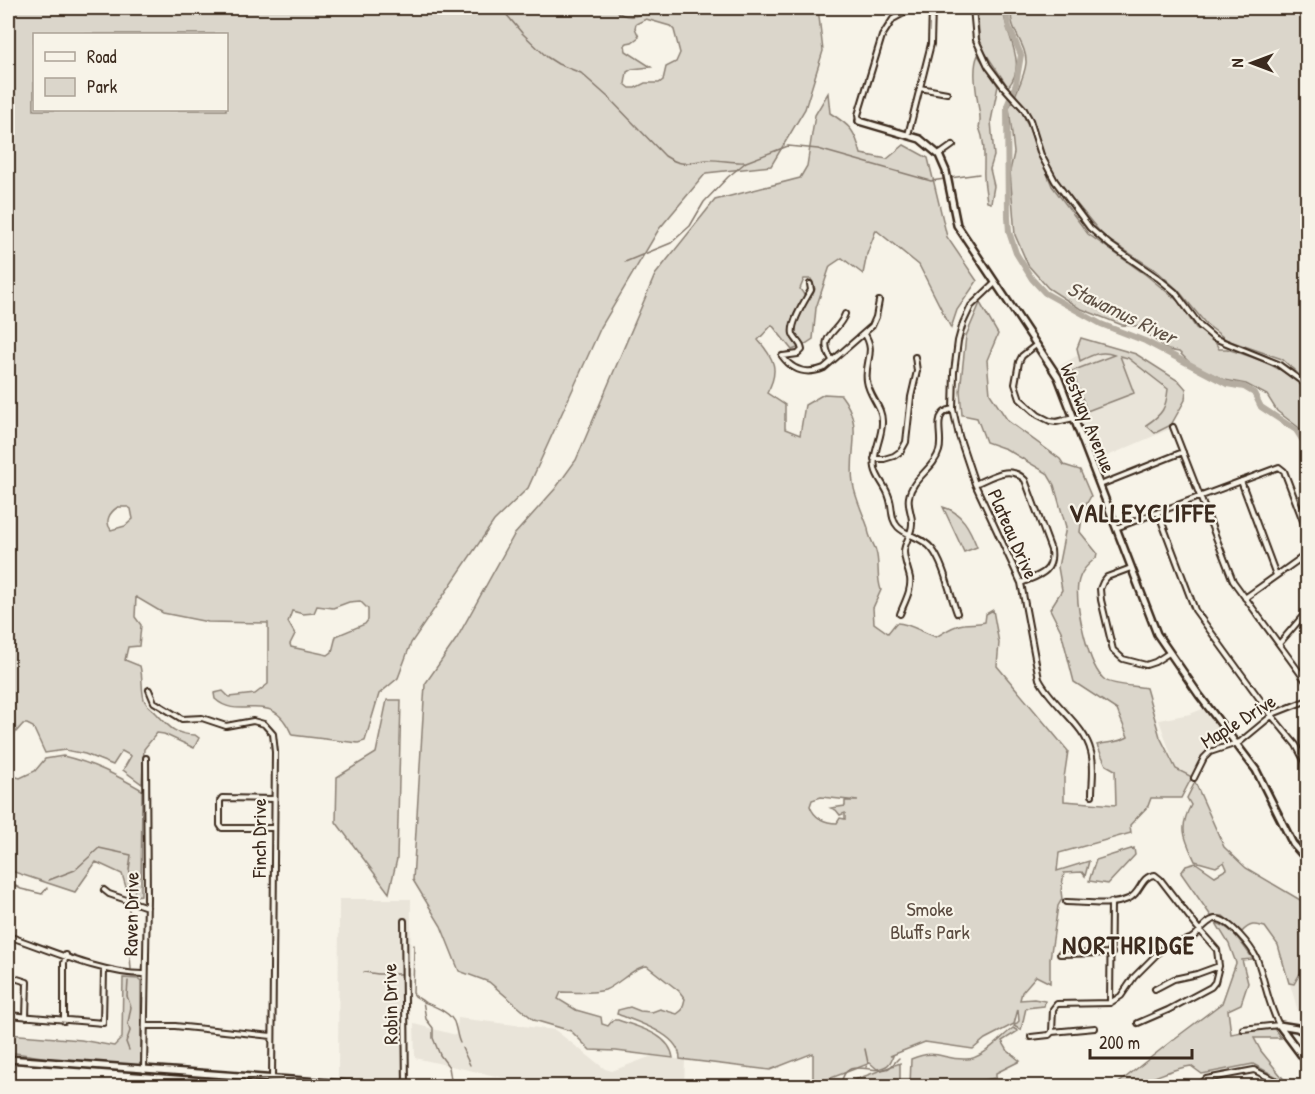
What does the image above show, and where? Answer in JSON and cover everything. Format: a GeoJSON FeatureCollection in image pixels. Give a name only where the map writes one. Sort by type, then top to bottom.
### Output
{"type":"FeatureCollection","features":[{"type":"Feature","properties":{"kind":"street"},"geometry":{"type":"LineString","coordinates":[[913,8],[893,19],[882,36],[858,115],[859,121],[925,142],[939,154],[953,145]]}},
{"type":"Feature","properties":{"kind":"street"},"geometry":{"type":"LineString","coordinates":[[908,135],[932,44],[932,8]]}},
{"type":"Feature","properties":{"kind":"street"},"geometry":{"type":"LineString","coordinates":[[973,8],[976,40],[988,66],[1030,120],[1041,155],[1055,181],[1099,236],[1175,292],[1200,326],[1214,338],[1278,364],[1308,386]]}},
{"type":"Feature","properties":{"kind":"street"},"geometry":{"type":"LineString","coordinates":[[920,88],[947,93]]}},
{"type":"Feature","properties":{"kind":"street","name":"Westway Avenue"},"geometry":{"type":"LineString","coordinates":[[939,154],[946,171],[957,225],[1058,377],[1155,630],[1169,653],[1256,770],[1293,844],[1308,861]]}},
{"type":"Feature","properties":{"kind":"street"},"geometry":{"type":"LineString","coordinates":[[810,284],[811,290],[803,301],[792,330],[802,350],[798,354],[782,356],[786,362],[802,372],[824,368],[864,333],[876,317],[879,301]]}},
{"type":"Feature","properties":{"kind":"street","name":"Plateau Drive"},"geometry":{"type":"LineString","coordinates":[[995,284],[971,306],[963,323],[954,372],[953,409],[959,436],[975,484],[1022,583],[1037,674],[1047,692],[1088,743],[1093,762],[1092,795]]}},
{"type":"Feature","properties":{"kind":"street"},"geometry":{"type":"LineString","coordinates":[[832,360],[827,351],[826,342],[829,334],[842,322],[844,314]]}},
{"type":"Feature","properties":{"kind":"street"},"geometry":{"type":"LineString","coordinates":[[864,333],[869,340],[871,350],[866,374],[868,386],[881,410],[882,419],[882,429],[874,459],[878,478],[890,498],[895,522],[909,534],[924,541],[935,552],[957,613]]}},
{"type":"Feature","properties":{"kind":"street"},"geometry":{"type":"LineString","coordinates":[[1038,344],[1022,356],[1019,362],[1016,384],[1020,399],[1038,415],[1050,421],[1074,418]]}},
{"type":"Feature","properties":{"kind":"street"},"geometry":{"type":"LineString","coordinates":[[874,459],[894,456],[901,451],[906,442],[911,392],[917,371],[915,357]]}},
{"type":"Feature","properties":{"kind":"street"},"geometry":{"type":"LineString","coordinates":[[900,614],[910,586],[904,554],[912,524],[909,506],[910,492],[937,457],[941,442],[938,426],[940,418],[946,410],[953,409]]}},
{"type":"Feature","properties":{"kind":"street"},"geometry":{"type":"LineString","coordinates":[[1173,427],[1233,581],[1308,684]]}},
{"type":"Feature","properties":{"kind":"street"},"geometry":{"type":"LineString","coordinates":[[1099,486],[1183,453]]}},
{"type":"Feature","properties":{"kind":"street"},"geometry":{"type":"LineString","coordinates":[[1115,528],[1281,468],[1308,534]]}},
{"type":"Feature","properties":{"kind":"street"},"geometry":{"type":"LineString","coordinates":[[975,484],[1007,471],[1020,475],[1025,480],[1052,557],[1051,564],[1044,572],[1022,583]]}},
{"type":"Feature","properties":{"kind":"street"},"geometry":{"type":"LineString","coordinates":[[1241,481],[1276,575]]}},
{"type":"Feature","properties":{"kind":"street"},"geometry":{"type":"LineString","coordinates":[[1158,512],[1196,610],[1272,716],[1296,745],[1308,768]]}},
{"type":"Feature","properties":{"kind":"street"},"geometry":{"type":"LineString","coordinates":[[1245,598],[1308,553]]}},
{"type":"Feature","properties":{"kind":"street"},"geometry":{"type":"LineString","coordinates":[[1131,568],[1107,577],[1100,589],[1113,650],[1123,659],[1146,665],[1169,653]]}},
{"type":"Feature","properties":{"kind":"street"},"geometry":{"type":"LineString","coordinates":[[1279,644],[1308,610]]}},
{"type":"Feature","properties":{"kind":"street","name":"Finch Drive"},"geometry":{"type":"LineString","coordinates":[[148,690],[154,702],[182,718],[202,718],[226,726],[237,726],[253,721],[267,726],[274,738],[272,1086]]}},
{"type":"Feature","properties":{"kind":"street","name":"Maple Drive"},"geometry":{"type":"LineString","coordinates":[[1194,778],[1207,755],[1236,744],[1272,716],[1308,700]]}},
{"type":"Feature","properties":{"kind":"street","name":"Raven Drive"},"geometry":{"type":"LineString","coordinates":[[144,1070],[147,907],[146,758]]}},
{"type":"Feature","properties":{"kind":"street"},"geometry":{"type":"LineString","coordinates":[[274,799],[222,798],[220,817],[222,828],[274,828]]}},
{"type":"Feature","properties":{"kind":"street"},"geometry":{"type":"LineString","coordinates":[[1066,902],[1112,902],[1129,899],[1146,878],[1155,875],[1217,950],[1219,966],[1215,982],[1209,989],[1168,1011],[1138,1023]]}},
{"type":"Feature","properties":{"kind":"street"},"geometry":{"type":"LineString","coordinates":[[104,890],[108,894],[147,907]]}},
{"type":"Feature","properties":{"kind":"street"},"geometry":{"type":"LineString","coordinates":[[1110,1003],[1112,902]]}},
{"type":"Feature","properties":{"kind":"street"},"geometry":{"type":"LineString","coordinates":[[1052,1032],[1056,1005],[1110,1003],[1121,996],[1134,977],[1164,947],[1191,938],[1206,923],[1215,919],[1224,920],[1250,949],[1258,963],[1269,1004],[1279,1025],[1308,1064]]}},
{"type":"Feature","properties":{"kind":"street","name":"Robin Drive"},"geometry":{"type":"LineString","coordinates":[[404,921],[406,1086]]}},
{"type":"Feature","properties":{"kind":"street"},"geometry":{"type":"LineString","coordinates":[[8,936],[104,969],[145,974]]}},
{"type":"Feature","properties":{"kind":"street"},"geometry":{"type":"LineString","coordinates":[[1060,954],[1112,953]]}},
{"type":"Feature","properties":{"kind":"street"},"geometry":{"type":"LineString","coordinates":[[64,1021],[66,955]]}},
{"type":"Feature","properties":{"kind":"street"},"geometry":{"type":"LineString","coordinates":[[1155,989],[1174,979],[1219,966]]}},
{"type":"Feature","properties":{"kind":"street"},"geometry":{"type":"LineString","coordinates":[[8,1015],[103,1023],[104,969]]}},
{"type":"Feature","properties":{"kind":"street"},"geometry":{"type":"LineString","coordinates":[[8,976],[27,982],[26,1017]]}},
{"type":"Feature","properties":{"kind":"street"},"geometry":{"type":"LineString","coordinates":[[1243,1029],[1279,1025],[1296,1028],[1308,1034]]}},
{"type":"Feature","properties":{"kind":"street"},"geometry":{"type":"LineString","coordinates":[[145,1026],[175,1026],[272,1036]]}},
{"type":"Feature","properties":{"kind":"street"},"geometry":{"type":"LineString","coordinates":[[1032,1036],[1095,1028]]}},
{"type":"Feature","properties":{"kind":"street"},"geometry":{"type":"LineString","coordinates":[[8,1059],[373,1086]]}},
{"type":"Feature","properties":{"kind":"street"},"geometry":{"type":"LineString","coordinates":[[1202,1086],[1206,1079],[1251,1070],[1259,1071],[1286,1086]]}},
{"type":"Feature","properties":{"kind":"shaded area"},"geometry":{"type":"Polygon","coordinates":[[[1093,341],[1158,373],[1182,394],[1170,429],[1096,461],[1058,367],[1083,352],[1093,341]]]}},
{"type":"Feature","properties":{"kind":"shaded area"},"geometry":{"type":"Polygon","coordinates":[[[1205,708],[1227,741],[1203,757],[1192,777],[1176,769],[1159,720],[1190,714],[1205,708]]]}},
{"type":"Feature","properties":{"kind":"shaded area"},"geometry":{"type":"Polygon","coordinates":[[[339,899],[411,899],[409,1081],[338,1080],[339,899]]]}},
{"type":"Feature","properties":{"kind":"shaded area"},"geometry":{"type":"Polygon","coordinates":[[[1307,968],[1307,1025],[1300,1018],[1290,984],[1307,968]]]}},
{"type":"Feature","properties":{"kind":"shaded area"},"geometry":{"type":"Polygon","coordinates":[[[458,1018],[555,1030],[605,1069],[612,1071],[652,1056],[685,1060],[684,1086],[540,1086],[415,1058],[414,1024],[456,1035],[458,1018]]]}},
{"type":"Feature","properties":{"kind":"green space"},"geometry":{"type":"Polygon","coordinates":[[[18,8],[614,8],[623,15],[634,16],[642,14],[644,8],[818,8],[823,51],[805,109],[771,166],[706,173],[659,229],[601,327],[528,488],[494,521],[411,643],[398,678],[379,694],[365,741],[358,743],[292,735],[284,720],[275,712],[265,708],[235,708],[215,699],[214,693],[223,691],[229,697],[255,694],[268,684],[268,623],[208,622],[163,613],[136,597],[135,617],[141,625],[139,646],[128,647],[125,660],[140,666],[143,695],[148,705],[173,729],[199,738],[194,748],[157,733],[144,749],[142,784],[123,770],[131,756],[122,751],[113,765],[85,754],[65,750],[45,753],[33,727],[27,724],[23,724],[8,741],[8,19],[18,8]],[[646,19],[636,24],[635,28],[639,37],[625,45],[626,51],[651,67],[632,69],[627,72],[625,84],[630,88],[645,83],[659,83],[663,80],[666,67],[676,62],[680,53],[674,30],[670,26],[646,19]],[[118,507],[110,514],[108,520],[111,530],[125,526],[133,519],[131,509],[118,507]],[[360,601],[333,608],[317,606],[314,613],[303,614],[292,611],[288,622],[295,634],[290,644],[291,647],[328,655],[332,652],[336,636],[365,624],[368,620],[368,609],[360,601]]]}},
{"type":"Feature","properties":{"kind":"green space"},"geometry":{"type":"Polygon","coordinates":[[[977,8],[1003,8],[1016,58],[1014,78],[1008,87],[980,45],[977,8]]]}},
{"type":"Feature","properties":{"kind":"green space"},"geometry":{"type":"Polygon","coordinates":[[[1012,8],[1307,8],[1307,382],[1282,359],[1227,340],[1206,324],[1178,290],[1157,271],[1104,237],[1056,179],[1044,155],[1027,108],[1015,96],[1026,63],[1024,49],[1012,23],[1012,8]]]}},
{"type":"Feature","properties":{"kind":"green space"},"geometry":{"type":"Polygon","coordinates":[[[978,55],[998,86],[991,121],[994,156],[990,169],[994,186],[991,203],[987,202],[983,143],[979,127],[975,73],[978,55]]]}},
{"type":"Feature","properties":{"kind":"green space","name":"Smoke Bluffs Park"},"geometry":{"type":"Polygon","coordinates":[[[828,93],[830,113],[851,130],[861,154],[887,159],[904,145],[928,158],[947,237],[977,281],[957,310],[951,328],[919,265],[876,230],[867,254],[863,274],[842,258],[830,266],[816,308],[813,339],[804,345],[797,338],[794,328],[806,299],[813,294],[815,289],[811,279],[804,279],[800,289],[805,296],[790,329],[793,339],[800,347],[792,350],[772,325],[758,340],[768,353],[773,365],[773,378],[767,393],[785,405],[785,429],[800,435],[805,405],[824,394],[841,395],[848,406],[854,428],[852,471],[854,489],[878,561],[881,590],[873,608],[874,623],[888,633],[896,623],[900,623],[936,637],[957,626],[985,622],[986,614],[993,610],[999,643],[997,666],[1068,751],[1064,778],[1064,801],[1116,805],[1115,770],[1106,765],[1097,745],[1128,737],[1117,710],[1074,682],[1061,631],[1050,609],[1062,590],[1058,567],[1066,527],[1054,485],[1047,473],[1006,449],[986,442],[977,418],[962,415],[960,391],[966,336],[980,303],[998,334],[987,360],[990,394],[1008,421],[1060,459],[1064,465],[1080,470],[1091,496],[1083,510],[1080,532],[1097,553],[1096,558],[1080,576],[1078,594],[1084,635],[1093,662],[1108,682],[1146,688],[1160,737],[1176,769],[1192,777],[1181,798],[1151,798],[1148,806],[1130,825],[1131,833],[1059,853],[1057,871],[1089,861],[1085,876],[1082,872],[1064,873],[1062,899],[1058,906],[1050,959],[1050,983],[1036,976],[1022,992],[1020,1000],[1045,1001],[1044,1006],[1026,1008],[1021,1030],[1014,1026],[1019,1021],[1018,1009],[1014,1024],[985,1039],[973,1049],[925,1042],[890,1056],[893,1056],[891,1062],[883,1067],[877,1069],[870,1063],[813,1085],[813,1053],[770,1070],[680,1059],[678,1050],[665,1036],[646,1025],[617,1014],[618,1010],[630,1007],[640,1011],[652,1012],[660,1009],[677,1014],[682,1010],[685,999],[679,991],[647,966],[637,969],[605,990],[561,992],[558,999],[576,1010],[601,1017],[602,1024],[608,1026],[613,1020],[618,1020],[660,1037],[671,1050],[673,1058],[590,1050],[571,1031],[534,1020],[489,982],[459,971],[441,926],[413,880],[425,684],[457,638],[514,535],[555,489],[576,460],[655,275],[715,200],[800,178],[807,166],[815,115],[828,93]],[[821,797],[812,800],[810,806],[820,819],[837,823],[840,818],[845,819],[845,813],[840,815],[831,808],[845,806],[845,801],[858,801],[821,797]]]}},
{"type":"Feature","properties":{"kind":"green space"},"geometry":{"type":"Polygon","coordinates":[[[1012,102],[1021,109],[1052,186],[1088,234],[1178,301],[1196,328],[1214,340],[1219,349],[1227,349],[1270,365],[1307,390],[1307,439],[1298,427],[1277,411],[1267,395],[1246,384],[1225,380],[1191,364],[1179,352],[1168,350],[1137,326],[1122,325],[1079,308],[1048,288],[1028,265],[1015,235],[1010,171],[1014,153],[1009,107],[1012,102]]]}},
{"type":"Feature","properties":{"kind":"green space"},"geometry":{"type":"Polygon","coordinates":[[[1081,338],[1136,354],[1180,382],[1186,389],[1185,400],[1171,425],[1155,433],[1146,425],[1163,410],[1168,389],[1128,358],[1120,356],[1134,393],[1087,411],[1072,371],[1114,355],[1101,353],[1080,361],[1077,348],[1081,338]]]}},
{"type":"Feature","properties":{"kind":"green space"},"geometry":{"type":"Polygon","coordinates":[[[943,507],[950,509],[960,517],[977,547],[964,552],[943,507]]]}},
{"type":"Feature","properties":{"kind":"green space"},"geometry":{"type":"Polygon","coordinates":[[[387,700],[401,700],[397,859],[389,893],[336,822],[337,777],[376,753],[387,700]]]}},
{"type":"Feature","properties":{"kind":"green space"},"geometry":{"type":"Polygon","coordinates":[[[63,756],[104,770],[142,790],[141,895],[129,897],[122,874],[96,862],[75,892],[8,870],[8,765],[13,776],[20,778],[35,771],[45,759],[63,756]]]}},
{"type":"Feature","properties":{"kind":"green space"},"geometry":{"type":"Polygon","coordinates":[[[1195,782],[1224,847],[1246,868],[1307,904],[1307,968],[1302,970],[1294,984],[1289,983],[1278,945],[1265,927],[1253,925],[1242,932],[1223,916],[1211,916],[1181,873],[1186,866],[1196,863],[1215,876],[1227,869],[1224,862],[1216,867],[1195,861],[1186,840],[1184,827],[1191,805],[1187,798],[1195,782]]]}},
{"type":"Feature","properties":{"kind":"green space"},"geometry":{"type":"Polygon","coordinates":[[[1134,848],[1135,855],[1108,884],[1089,881],[1096,860],[1134,848]]]}},
{"type":"Feature","properties":{"kind":"green space"},"geometry":{"type":"Polygon","coordinates":[[[1216,923],[1228,928],[1253,959],[1242,960],[1248,983],[1241,1004],[1228,1010],[1231,1034],[1273,1027],[1281,1038],[1254,1038],[1261,1051],[1286,1082],[1253,1064],[1202,1074],[1191,1066],[1145,1081],[1115,1086],[1222,1003],[1236,963],[1229,944],[1216,923]]]}},
{"type":"Feature","properties":{"kind":"green space"},"geometry":{"type":"Polygon","coordinates":[[[123,978],[141,981],[141,1062],[138,1066],[56,1059],[8,1052],[8,1034],[81,1040],[114,1046],[122,1038],[123,978]]]}},
{"type":"Feature","properties":{"kind":"green space"},"geometry":{"type":"Polygon","coordinates":[[[1013,1028],[1018,1031],[1002,1041],[1008,1051],[1020,1061],[996,1073],[996,1078],[941,1086],[910,1086],[911,1059],[928,1054],[958,1059],[972,1058],[985,1052],[1013,1028]]]}},
{"type":"Feature","properties":{"kind":"green space"},"geometry":{"type":"Polygon","coordinates":[[[900,1063],[900,1086],[838,1086],[900,1063]]]}},
{"type":"Feature","properties":{"kind":"waterway"},"geometry":{"type":"LineString","coordinates":[[501,8],[522,33],[547,57],[581,73],[671,160],[681,163],[706,160],[745,162]]}},
{"type":"Feature","properties":{"kind":"waterway","name":"Stawamus River"},"geometry":{"type":"LineString","coordinates":[[1009,8],[1007,16],[1009,27],[1021,55],[1016,84],[1007,106],[1009,232],[1016,253],[1032,279],[1045,293],[1101,324],[1145,341],[1227,384],[1244,387],[1254,393],[1261,407],[1296,430],[1308,449]]}},
{"type":"Feature","properties":{"kind":"waterway"},"geometry":{"type":"LineString","coordinates":[[625,262],[671,243],[690,226],[704,202],[746,162],[788,146],[818,149],[931,181],[945,179]]}},
{"type":"Feature","properties":{"kind":"waterway"},"geometry":{"type":"LineString","coordinates":[[950,178],[979,174]]}},
{"type":"Feature","properties":{"kind":"waterway"},"geometry":{"type":"LineString","coordinates":[[49,880],[75,870],[99,848],[131,855],[129,870],[136,886],[132,899]]}},
{"type":"Feature","properties":{"kind":"waterway"},"geometry":{"type":"LineString","coordinates":[[8,882],[21,889],[42,894],[47,888]]}},
{"type":"Feature","properties":{"kind":"waterway"},"geometry":{"type":"LineString","coordinates":[[128,907],[132,919],[128,929],[133,937],[129,943],[131,969]]}},
{"type":"Feature","properties":{"kind":"waterway"},"geometry":{"type":"LineString","coordinates":[[414,945],[413,993],[423,1001],[426,1019],[433,1028],[433,1038],[440,1055],[449,1067],[452,1086]]}},
{"type":"Feature","properties":{"kind":"waterway"},"geometry":{"type":"LineString","coordinates":[[364,972],[402,974]]}},
{"type":"Feature","properties":{"kind":"waterway"},"geometry":{"type":"LineString","coordinates":[[128,981],[127,996],[131,1007],[128,1023],[130,1031],[126,1042],[129,1050]]}},
{"type":"Feature","properties":{"kind":"waterway"},"geometry":{"type":"LineString","coordinates":[[424,1002],[443,1010],[451,1017],[460,1043]]}},
{"type":"Feature","properties":{"kind":"waterway"},"geometry":{"type":"LineString","coordinates":[[462,1048],[470,1065]]}},
{"type":"Feature","properties":{"kind":"waterway"},"geometry":{"type":"LineString","coordinates":[[865,1049],[868,1063],[866,1067]]}},
{"type":"Feature","properties":{"kind":"waterway"},"geometry":{"type":"LineString","coordinates":[[832,1086],[841,1085],[848,1070],[854,1068],[883,1070],[889,1068],[899,1058]]}},
{"type":"Feature","properties":{"kind":"district","name":"VALLEYCLIFFE"},"geometry":{"type":"Point","coordinates":[1143,513]}},
{"type":"Feature","properties":{"kind":"district","name":"NORTHRIDGE"},"geometry":{"type":"Point","coordinates":[1129,945]}}]}
